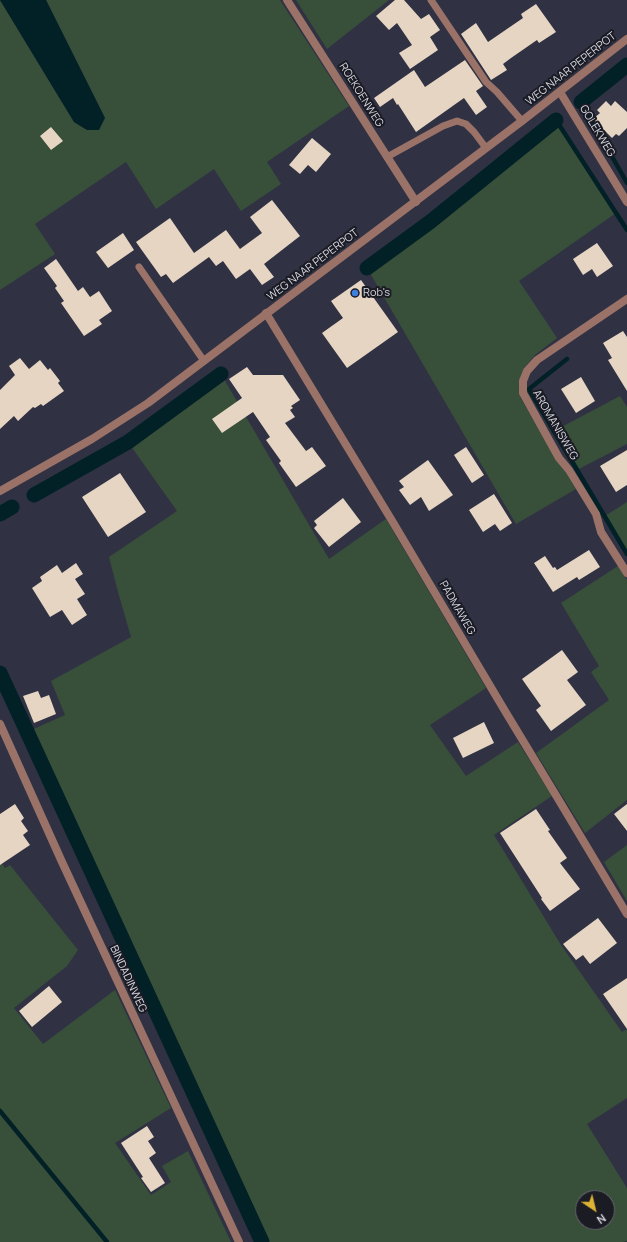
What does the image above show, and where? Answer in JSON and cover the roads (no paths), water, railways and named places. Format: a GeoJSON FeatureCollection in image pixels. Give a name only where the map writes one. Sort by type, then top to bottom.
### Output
{"type":"FeatureCollection","features":[{"type":"Feature","properties":{"kind":"street","name":"ROEKOENWEG"},"geometry":{"type":"LineString","coordinates":[[287,0],[416,202]]}},
{"type":"Feature","properties":{"kind":"street","name":"WEG NAAR PEPERPOT"},"geometry":{"type":"LineString","coordinates":[[0,491],[85,443],[148,403],[416,202],[627,39]]}},
{"type":"Feature","properties":{"kind":"street","name":"GOLEKWEG"},"geometry":{"type":"LineString","coordinates":[[560,92],[627,202]]}},
{"type":"Feature","properties":{"kind":"street","name":"AROMANISWEG"},"geometry":{"type":"LineString","coordinates":[[627,299],[537,360],[527,371],[523,381],[523,393],[559,458],[569,470],[596,514],[601,532],[627,573]]}},
{"type":"Feature","properties":{"kind":"street","name":"PADMAWEG"},"geometry":{"type":"LineString","coordinates":[[266,314],[394,524],[627,914]]}},
{"type":"Feature","properties":{"kind":"street","name":"BINDADINWEG"},"geometry":{"type":"LineString","coordinates":[[0,724],[62,862],[239,1242]]}},
{"type":"Feature","properties":{"kind":"lane"},"geometry":{"type":"LineString","coordinates":[[431,0],[486,82],[498,92],[522,121]]}},
{"type":"Feature","properties":{"kind":"lane"},"geometry":{"type":"LineString","coordinates":[[387,157],[444,126],[457,121],[466,124],[486,148]]}},
{"type":"Feature","properties":{"kind":"lane"},"geometry":{"type":"LineString","coordinates":[[139,267],[204,361]]}},
{"type":"Feature","properties":{"kind":"waterway"},"geometry":{"type":"LineString","coordinates":[[581,102],[627,65]]}},
{"type":"Feature","properties":{"kind":"waterway"},"geometry":{"type":"LineString","coordinates":[[581,102],[627,183]]}},
{"type":"Feature","properties":{"kind":"waterway"},"geometry":{"type":"LineString","coordinates":[[556,120],[627,230]]}},
{"type":"Feature","properties":{"kind":"waterway"},"geometry":{"type":"LineString","coordinates":[[367,268],[430,222],[556,120]]}},
{"type":"Feature","properties":{"kind":"waterway"},"geometry":{"type":"LineString","coordinates":[[567,359],[529,389],[627,554]]}},
{"type":"Feature","properties":{"kind":"waterway"},"geometry":{"type":"LineString","coordinates":[[34,495],[128,442],[221,374]]}},
{"type":"Feature","properties":{"kind":"waterway"},"geometry":{"type":"LineString","coordinates":[[0,514],[12,507]]}},
{"type":"Feature","properties":{"kind":"waterway"},"geometry":{"type":"LineString","coordinates":[[0,673],[262,1242]]}},
{"type":"Feature","properties":{"kind":"waterway"},"geometry":{"type":"LineString","coordinates":[[0,1111],[107,1242]]}},
{"type":"Feature","properties":{"kind":"place","name":"Rob's"},"geometry":{"type":"Point","coordinates":[355,293]}}]}
